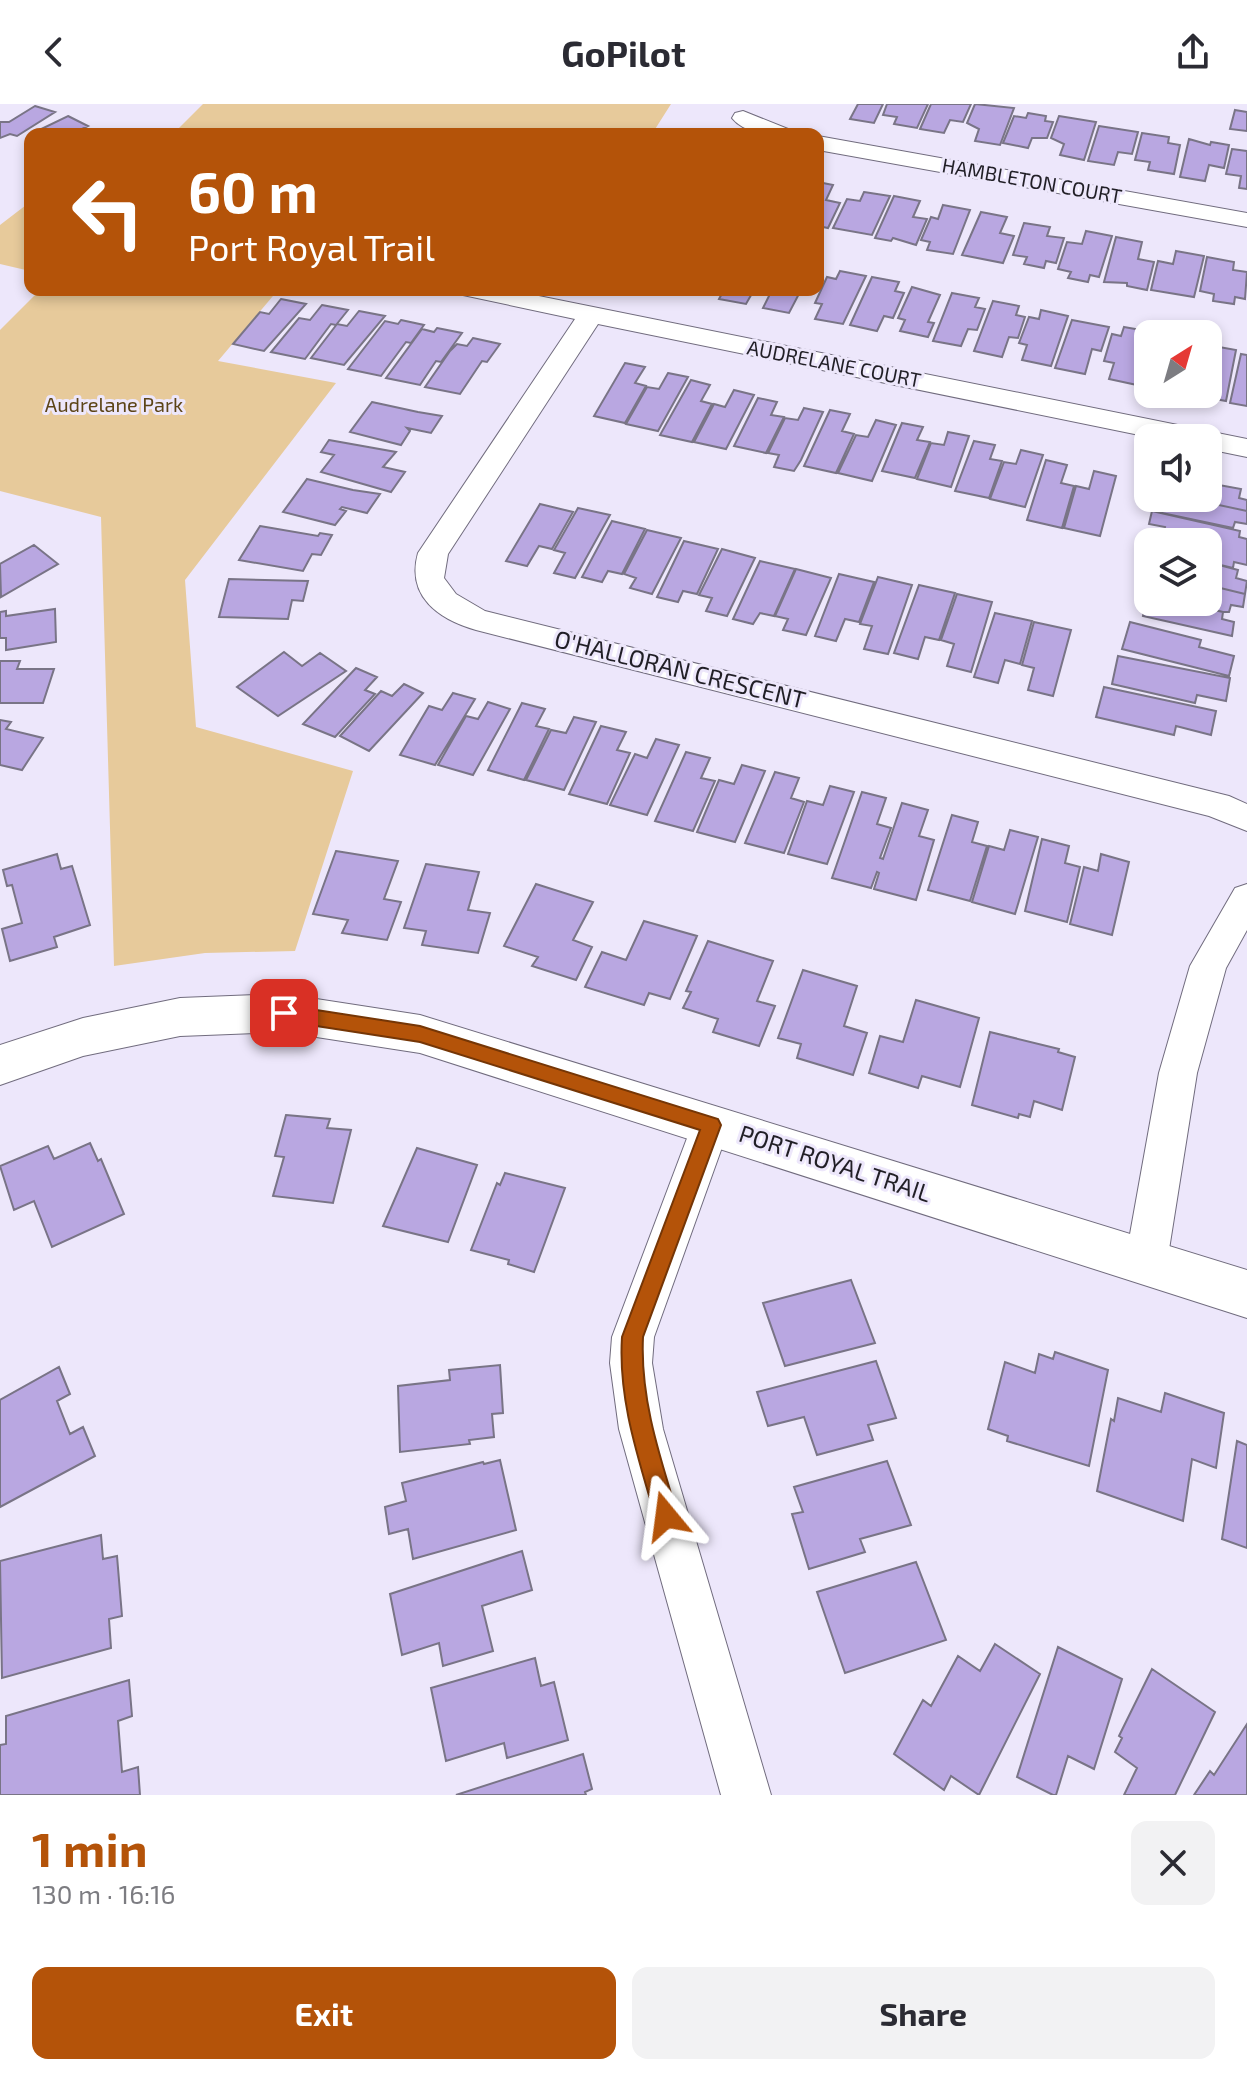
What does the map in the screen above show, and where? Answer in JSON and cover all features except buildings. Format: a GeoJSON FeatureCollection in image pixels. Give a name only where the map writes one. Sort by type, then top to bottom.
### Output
{"type":"FeatureCollection","features":[{"type":"Feature","properties":{"kind":"street"},"geometry":{"type":"LineString","coordinates":[[743,118],[766,128]]}},
{"type":"Feature","properties":{"kind":"street","name":"HAMBLETON COURT"},"geometry":{"type":"LineString","coordinates":[[824,144],[1247,220]]}},
{"type":"Feature","properties":{"kind":"street","name":"AUDRELANE COURT"},"geometry":{"type":"LineString","coordinates":[[501,296],[1134,425]]}},
{"type":"Feature","properties":{"kind":"street","name":"O'HALLORAN CRESCENT"},"geometry":{"type":"LineString","coordinates":[[591,315],[433,553],[427,569],[429,581],[436,594],[450,606],[476,619],[1217,805],[1247,818]]}},
{"type":"Feature","properties":{"kind":"street"},"geometry":{"type":"LineString","coordinates":[[1222,443],[1247,448]]}},
{"type":"Feature","properties":{"kind":"street"},"geometry":{"type":"LineString","coordinates":[[1146,1262],[1178,1073],[1208,966],[1247,898]]}},
{"type":"Feature","properties":{"kind":"street","name":"PORT ROYAL TRAIL"},"geometry":{"type":"LineString","coordinates":[[0,1065],[83,1037],[154,1020],[284,1013],[420,1034],[1247,1294]]}},
{"type":"Feature","properties":{"kind":"street"},"geometry":{"type":"LineString","coordinates":[[711,1125],[633,1337],[631,1363],[641,1429],[746,1795]]}},
{"type":"Feature","properties":{"kind":"green space"},"geometry":{"type":"Polygon","coordinates":[[[203,104],[671,104],[656,128],[179,128],[203,104]]]}},
{"type":"Feature","properties":{"kind":"green space"},"geometry":{"type":"Polygon","coordinates":[[[24,207],[24,270],[0,264],[0,225],[24,207]]]}},
{"type":"Feature","properties":{"kind":"green space","name":"Audrelane Park"},"geometry":{"type":"Polygon","coordinates":[[[34,296],[273,296],[218,361],[336,383],[185,580],[196,727],[353,771],[295,951],[205,953],[114,966],[101,517],[0,491],[0,330],[34,296]]]}},
{"type":"Feature","properties":{"kind":"route"},"geometry":{"type":"LineString","coordinates":[[284,1013],[420,1034],[711,1125],[633,1337],[631,1363],[641,1429],[666,1516]]}}]}
